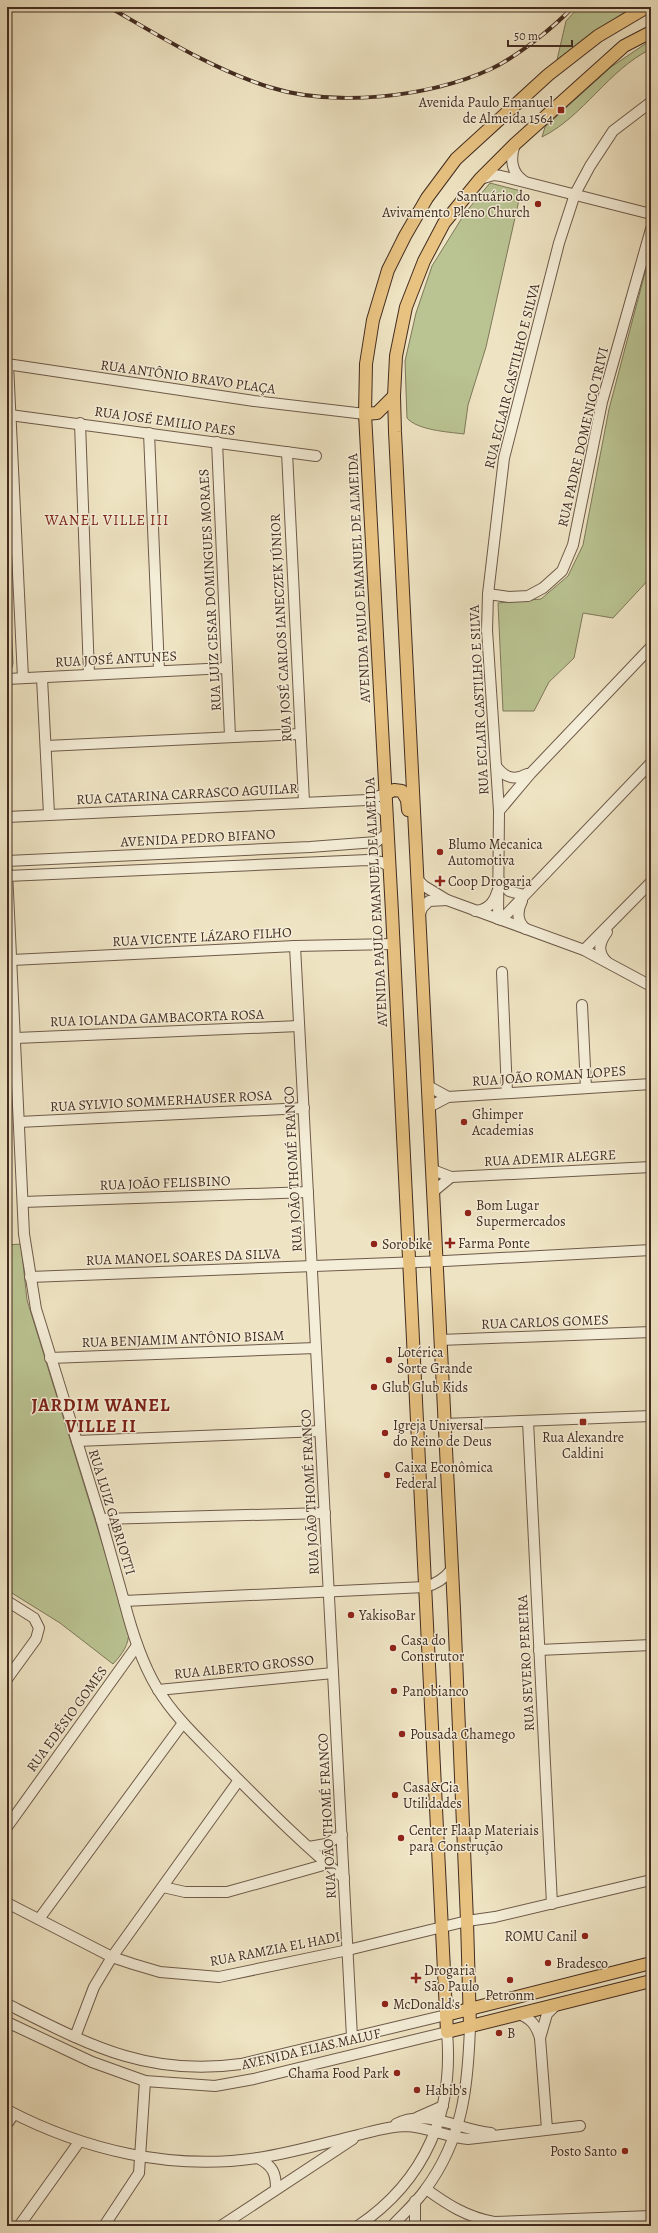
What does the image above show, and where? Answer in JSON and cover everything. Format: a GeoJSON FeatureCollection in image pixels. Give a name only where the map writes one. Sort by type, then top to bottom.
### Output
{"type":"FeatureCollection","features":[{"type":"Feature","properties":{"kind":"main road","name":"AVENIDA PAULO EMANUEL DE ALMEIDA"},"geometry":{"type":"LineString","coordinates":[[447,2032],[394,944],[388,833],[384,794],[365,414],[366,364],[373,320],[388,270],[405,236],[427,198],[456,159],[548,75],[598,36],[647,7]]}},
{"type":"Feature","properties":{"kind":"main road"},"geometry":{"type":"LineString","coordinates":[[470,2026],[452,1569],[394,396],[396,356],[406,307],[424,260],[444,223],[480,179],[515,144],[619,51],[651,32]]}},
{"type":"Feature","properties":{"kind":"main road"},"geometry":{"type":"LineString","coordinates":[[365,414],[377,413],[394,396]]}},
{"type":"Feature","properties":{"kind":"main road"},"geometry":{"type":"LineString","coordinates":[[384,794],[398,790],[406,796],[410,838],[417,862]]}},
{"type":"Feature","properties":{"kind":"main road","name":"AVENIDA ELIAS MALUF"},"geometry":{"type":"LineString","coordinates":[[446,2015],[651,1963]]}},
{"type":"Feature","properties":{"kind":"main road"},"geometry":{"type":"LineString","coordinates":[[582,1998],[585,1984],[622,1970]]}},
{"type":"Feature","properties":{"kind":"main road","name":"AVENIDA ELIAS MALUF"},"geometry":{"type":"LineString","coordinates":[[447,2032],[651,1980]]}},
{"type":"Feature","properties":{"kind":"street","name":"RUA ECLAIR CASTILHO E SILVA"},"geometry":{"type":"LineString","coordinates":[[499,920],[499,811],[487,630],[488,594],[504,458],[559,243],[575,194],[590,166],[613,131],[651,102]]}},
{"type":"Feature","properties":{"kind":"street"},"geometry":{"type":"LineString","coordinates":[[515,144],[511,156],[512,166],[517,176],[524,181]]}},
{"type":"Feature","properties":{"kind":"street"},"geometry":{"type":"LineString","coordinates":[[480,179],[497,175],[651,214]]}},
{"type":"Feature","properties":{"kind":"street","name":"RUA PADRE DOMENICO TRIVI"},"geometry":{"type":"LineString","coordinates":[[488,594],[509,597],[528,596],[543,588],[562,571],[573,545],[602,402],[651,229]]}},
{"type":"Feature","properties":{"kind":"street","name":"RUA ANTÔNIO BRAVO PLAÇA"},"geometry":{"type":"LineString","coordinates":[[7,364],[254,401],[365,414]]}},
{"type":"Feature","properties":{"kind":"street"},"geometry":{"type":"LineString","coordinates":[[7,364],[23,678]]}},
{"type":"Feature","properties":{"kind":"street","name":"RUA JOSÉ EMILIO PAES"},"geometry":{"type":"LineString","coordinates":[[10,415],[80,423],[316,456]]}},
{"type":"Feature","properties":{"kind":"street"},"geometry":{"type":"LineString","coordinates":[[80,423],[89,674]]}},
{"type":"Feature","properties":{"kind":"street"},"geometry":{"type":"LineString","coordinates":[[149,433],[159,670]]}},
{"type":"Feature","properties":{"kind":"street","name":"RUA LUIZ CESAR DOMINGUES MORAES"},"geometry":{"type":"LineString","coordinates":[[217,442],[230,736]]}},
{"type":"Feature","properties":{"kind":"street","name":"RUA JOSÉ CARLOS IANECZEK JÚNIOR"},"geometry":{"type":"LineString","coordinates":[[287,452],[304,802]]}},
{"type":"Feature","properties":{"kind":"street"},"geometry":{"type":"LineString","coordinates":[[499,811],[531,773],[651,647]]}},
{"type":"Feature","properties":{"kind":"street","name":"RUA JOSÉ ANTUNES"},"geometry":{"type":"LineString","coordinates":[[7,679],[159,670],[227,668]]}},
{"type":"Feature","properties":{"kind":"street"},"geometry":{"type":"LineString","coordinates":[[42,678],[49,814]]}},
{"type":"Feature","properties":{"kind":"street"},"geometry":{"type":"LineString","coordinates":[[46,746],[230,736],[300,734]]}},
{"type":"Feature","properties":{"kind":"street"},"geometry":{"type":"LineString","coordinates":[[499,920],[651,763]]}},
{"type":"Feature","properties":{"kind":"street"},"geometry":{"type":"LineString","coordinates":[[496,766],[505,775],[516,779]]}},
{"type":"Feature","properties":{"kind":"street"},"geometry":{"type":"LineString","coordinates":[[511,796],[502,798],[498,789],[531,773]]}},
{"type":"Feature","properties":{"kind":"street","name":"RUA CATARINA CARRASCO AGUILAR"},"geometry":{"type":"LineString","coordinates":[[7,817],[367,800],[384,794]]}},
{"type":"Feature","properties":{"kind":"street"},"geometry":{"type":"LineString","coordinates":[[367,800],[386,812]]}},
{"type":"Feature","properties":{"kind":"street","name":"AVENIDA PEDRO BIFANO"},"geometry":{"type":"LineString","coordinates":[[7,861],[310,847],[376,842],[388,833]]}},
{"type":"Feature","properties":{"kind":"street"},"geometry":{"type":"LineString","coordinates":[[310,847],[311,863]]}},
{"type":"Feature","properties":{"kind":"street","name":"AVENIDA PEDRO BIFANO"},"geometry":{"type":"LineString","coordinates":[[7,876],[368,860],[381,862],[389,866]]}},
{"type":"Feature","properties":{"kind":"street","name":"RUA LUIZ GABRIOTTI"},"geometry":{"type":"LineString","coordinates":[[7,871],[20,1122],[24,1234],[30,1277],[36,1310],[101,1519],[136,1647],[158,1690],[183,1723],[239,1780],[327,1864],[344,1878]]}},
{"type":"Feature","properties":{"kind":"street"},"geometry":{"type":"LineString","coordinates":[[418,880],[424,886],[447,900],[584,950],[651,986]]}},
{"type":"Feature","properties":{"kind":"street"},"geometry":{"type":"LineString","coordinates":[[500,880],[509,891],[524,895]]}},
{"type":"Feature","properties":{"kind":"street","name":"RUA ECLAIR CASTILHO E SILVA"},"geometry":{"type":"LineString","coordinates":[[475,911],[483,910],[489,907],[496,895],[500,880]]}},
{"type":"Feature","properties":{"kind":"street"},"geometry":{"type":"LineString","coordinates":[[584,950],[651,882]]}},
{"type":"Feature","properties":{"kind":"street"},"geometry":{"type":"LineString","coordinates":[[524,895],[519,907],[518,919],[528,930]]}},
{"type":"Feature","properties":{"kind":"street"},"geometry":{"type":"LineString","coordinates":[[420,914],[422,908],[429,901],[447,900]]}},
{"type":"Feature","properties":{"kind":"street"},"geometry":{"type":"LineString","coordinates":[[594,955],[614,921]]}},
{"type":"Feature","properties":{"kind":"street"},"geometry":{"type":"LineString","coordinates":[[601,941],[602,957],[608,963]]}},
{"type":"Feature","properties":{"kind":"street","name":"RUA VICENTE LÁZARO FILHO"},"geometry":{"type":"LineString","coordinates":[[12,960],[295,946],[394,944]]}},
{"type":"Feature","properties":{"kind":"street","name":"RUA JOÃO THOMÉ FRANCO"},"geometry":{"type":"LineString","coordinates":[[295,946],[352,2037]]}},
{"type":"Feature","properties":{"kind":"street"},"geometry":{"type":"LineString","coordinates":[[502,972],[507,1093]]}},
{"type":"Feature","properties":{"kind":"street"},"geometry":{"type":"LineString","coordinates":[[582,1005],[586,1088]]}},
{"type":"Feature","properties":{"kind":"street","name":"RUA IOLANDA GAMBACORTA ROSA"},"geometry":{"type":"LineString","coordinates":[[16,1038],[299,1026]]}},
{"type":"Feature","properties":{"kind":"street","name":"RUA JOÃO ROMAN LOPES"},"geometry":{"type":"LineString","coordinates":[[429,1107],[448,1097],[651,1084]]}},
{"type":"Feature","properties":{"kind":"street"},"geometry":{"type":"LineString","coordinates":[[428,1086],[448,1097]]}},
{"type":"Feature","properties":{"kind":"street","name":"RUA SYLVIO SOMMERHAUSER ROSA"},"geometry":{"type":"LineString","coordinates":[[20,1122],[304,1108]]}},
{"type":"Feature","properties":{"kind":"street","name":"RUA ADEMIR ALEGRE"},"geometry":{"type":"LineString","coordinates":[[433,1170],[451,1177],[651,1167]]}},
{"type":"Feature","properties":{"kind":"street"},"geometry":{"type":"LineString","coordinates":[[434,1191],[451,1177]]}},
{"type":"Feature","properties":{"kind":"street","name":"RUA JOÃO FELISBINO"},"geometry":{"type":"LineString","coordinates":[[23,1202],[308,1192]]}},
{"type":"Feature","properties":{"kind":"street"},"geometry":{"type":"LineString","coordinates":[[409,1263],[651,1250]]}},
{"type":"Feature","properties":{"kind":"street","name":"RUA MANOEL SOARES DA SILVA"},"geometry":{"type":"LineString","coordinates":[[30,1277],[409,1263]]}},
{"type":"Feature","properties":{"kind":"street","name":"RUA CARLOS GOMES"},"geometry":{"type":"LineString","coordinates":[[440,1340],[651,1332]]}},
{"type":"Feature","properties":{"kind":"street","name":"RUA BENJAMIM ANTÔNIO BISAM"},"geometry":{"type":"LineString","coordinates":[[50,1358],[316,1348]]}},
{"type":"Feature","properties":{"kind":"street"},"geometry":{"type":"LineString","coordinates":[[444,1424],[651,1416]]}},
{"type":"Feature","properties":{"kind":"street","name":"RUA SEVERO PEREIRA"},"geometry":{"type":"LineString","coordinates":[[528,1421],[552,1904]]}},
{"type":"Feature","properties":{"kind":"street"},"geometry":{"type":"LineString","coordinates":[[77,1441],[320,1431]]}},
{"type":"Feature","properties":{"kind":"street"},"geometry":{"type":"LineString","coordinates":[[101,1519],[325,1513]]}},
{"type":"Feature","properties":{"kind":"street"},"geometry":{"type":"LineString","coordinates":[[124,1601],[426,1587],[442,1579],[452,1569]]}},
{"type":"Feature","properties":{"kind":"street"},"geometry":{"type":"LineString","coordinates":[[7,1601],[34,1618],[39,1628],[36,1639],[7,1679]]}},
{"type":"Feature","properties":{"kind":"street"},"geometry":{"type":"LineString","coordinates":[[539,1650],[651,1645]]}},
{"type":"Feature","properties":{"kind":"street","name":"RUA EDÉSIO GOMES"},"geometry":{"type":"LineString","coordinates":[[7,1827],[136,1647]]}},
{"type":"Feature","properties":{"kind":"street","name":"RUA ALBERTO GROSSO"},"geometry":{"type":"LineString","coordinates":[[158,1690],[333,1673]]}},
{"type":"Feature","properties":{"kind":"street"},"geometry":{"type":"LineString","coordinates":[[39,1919],[183,1723]]}},
{"type":"Feature","properties":{"kind":"street"},"geometry":{"type":"LineString","coordinates":[[74,2037],[94,1987],[112,1957],[239,1780]]}},
{"type":"Feature","properties":{"kind":"street"},"geometry":{"type":"LineString","coordinates":[[309,1847],[326,1844],[342,1835]]}},
{"type":"Feature","properties":{"kind":"street"},"geometry":{"type":"LineString","coordinates":[[163,1887],[185,1892],[227,1892],[327,1864]]}},
{"type":"Feature","properties":{"kind":"street"},"geometry":{"type":"LineString","coordinates":[[442,1927],[467,1921],[495,1917],[651,1880]]}},
{"type":"Feature","properties":{"kind":"street","name":"RUA RAMZIA EL HADI"},"geometry":{"type":"LineString","coordinates":[[7,1903],[112,1957],[160,1972],[191,1976],[219,1976],[348,1950],[442,1927]]}},
{"type":"Feature","properties":{"kind":"street"},"geometry":{"type":"LineString","coordinates":[[540,2038],[547,2014],[557,2004]]}},
{"type":"Feature","properties":{"kind":"street"},"geometry":{"type":"LineString","coordinates":[[7,2021],[10,2006]]}},
{"type":"Feature","properties":{"kind":"street","name":"AVENIDA ELIAS MALUF"},"geometry":{"type":"LineString","coordinates":[[10,2006],[74,2037],[115,2054],[151,2064],[184,2068],[219,2067],[241,2064],[446,2015]]}},
{"type":"Feature","properties":{"kind":"street"},"geometry":{"type":"LineString","coordinates":[[518,2014],[530,2019],[536,2027],[540,2038],[547,2129]]}},
{"type":"Feature","properties":{"kind":"street","name":"AVENIDA ELIAS MALUF"},"geometry":{"type":"LineString","coordinates":[[7,2021],[92,2062],[145,2081],[214,2086],[254,2079],[447,2032]]}},
{"type":"Feature","properties":{"kind":"street"},"geometry":{"type":"LineString","coordinates":[[392,2226],[426,2190],[452,2142],[460,2121],[468,2077],[470,2026]]}},
{"type":"Feature","properties":{"kind":"street"},"geometry":{"type":"LineString","coordinates":[[358,2226],[377,2213],[398,2194],[411,2177],[435,2132],[443,2106],[449,2062],[447,2032]]}},
{"type":"Feature","properties":{"kind":"street"},"geometry":{"type":"LineString","coordinates":[[104,2226],[136,2181],[139,2174],[145,2081]]}},
{"type":"Feature","properties":{"kind":"street"},"geometry":{"type":"LineString","coordinates":[[416,2122],[443,2106]]}},
{"type":"Feature","properties":{"kind":"street"},"geometry":{"type":"LineString","coordinates":[[7,2124],[11,2112],[79,2142],[140,2157],[191,2162],[258,2158],[416,2122],[439,2120],[460,2121]]}},
{"type":"Feature","properties":{"kind":"street"},"geometry":{"type":"LineString","coordinates":[[460,2121],[469,2134]]}},
{"type":"Feature","properties":{"kind":"street"},"geometry":{"type":"LineString","coordinates":[[416,2122],[452,2142]]}},
{"type":"Feature","properties":{"kind":"street"},"geometry":{"type":"LineString","coordinates":[[416,2122],[429,2145]]}},
{"type":"Feature","properties":{"kind":"street"},"geometry":{"type":"LineString","coordinates":[[452,2142],[469,2134],[501,2134],[580,2126]]}},
{"type":"Feature","properties":{"kind":"street"},"geometry":{"type":"LineString","coordinates":[[221,2226],[359,2134]]}},
{"type":"Feature","properties":{"kind":"street"},"geometry":{"type":"LineString","coordinates":[[19,2226],[79,2142]]}},
{"type":"Feature","properties":{"kind":"street"},"geometry":{"type":"LineString","coordinates":[[258,2158],[273,2168],[276,2176],[276,2189]]}},
{"type":"Feature","properties":{"kind":"street"},"geometry":{"type":"LineString","coordinates":[[426,2190],[460,2212],[476,2218],[494,2222],[651,2216]]}},
{"type":"Feature","properties":{"kind":"street"},"geometry":{"type":"LineString","coordinates":[[415,2202],[415,2226]]}},
{"type":"Feature","properties":{"kind":"green space"},"geometry":{"type":"Polygon","coordinates":[[[579,7],[633,7],[588,36],[557,60],[566,21],[579,7]]]}},
{"type":"Feature","properties":{"kind":"green space"},"geometry":{"type":"Polygon","coordinates":[[[651,40],[651,49],[622,69],[571,117],[542,137],[545,127],[611,67],[651,40]]]}},
{"type":"Feature","properties":{"kind":"green space"},"geometry":{"type":"Polygon","coordinates":[[[490,183],[521,191],[486,347],[468,405],[464,434],[425,428],[407,418],[405,361],[416,313],[432,266],[465,213],[490,183]]]}},
{"type":"Feature","properties":{"kind":"green space"},"geometry":{"type":"Polygon","coordinates":[[[651,250],[651,577],[613,618],[583,613],[574,658],[549,682],[534,711],[503,711],[498,603],[541,599],[568,576],[583,545],[609,409],[651,250]]]}},
{"type":"Feature","properties":{"kind":"green space"},"geometry":{"type":"Polygon","coordinates":[[[7,540],[13,663],[12,668],[7,672],[7,540]]]}},
{"type":"Feature","properties":{"kind":"green space"},"geometry":{"type":"Polygon","coordinates":[[[21,1244],[27,1300],[129,1630],[125,1648],[113,1664],[60,1623],[7,1590],[7,1245],[21,1244]]]}},
{"type":"Feature","properties":{"kind":"railway"},"geometry":{"type":"LineString","coordinates":[[109,7],[187,52],[248,80],[295,93],[323,97],[352,98],[411,93],[466,79],[491,69],[535,41],[556,24],[573,7]]}},
{"type":"Feature","properties":{"kind":"place","name":"Avenida Paulo Emanuel de Almeida 1564"},"geometry":{"type":"Point","coordinates":[561,110]}},
{"type":"Feature","properties":{"kind":"place","name":"Santuário do Avivamento Pleno Church"},"geometry":{"type":"Point","coordinates":[538,204]}},
{"type":"Feature","properties":{"kind":"place","name":"Blumo Mecanica Automotiva"},"geometry":{"type":"Point","coordinates":[440,852]}},
{"type":"Feature","properties":{"kind":"place","name":"Coop Drogaria"},"geometry":{"type":"Point","coordinates":[440,881]}},
{"type":"Feature","properties":{"kind":"place","name":"Ghimper Academias"},"geometry":{"type":"Point","coordinates":[464,1122]}},
{"type":"Feature","properties":{"kind":"place","name":"Bom Lugar Supermercados"},"geometry":{"type":"Point","coordinates":[468,1213]}},
{"type":"Feature","properties":{"kind":"place","name":"Farma Ponte"},"geometry":{"type":"Point","coordinates":[450,1243]}},
{"type":"Feature","properties":{"kind":"place","name":"Sorobike"},"geometry":{"type":"Point","coordinates":[374,1244]}},
{"type":"Feature","properties":{"kind":"place","name":"Lotérica Sorte Grande"},"geometry":{"type":"Point","coordinates":[389,1360]}},
{"type":"Feature","properties":{"kind":"place","name":"Glub Glub Kids"},"geometry":{"type":"Point","coordinates":[374,1387]}},
{"type":"Feature","properties":{"kind":"place","name":"Rua Alexandre Caldini"},"geometry":{"type":"Point","coordinates":[583,1422]}},
{"type":"Feature","properties":{"kind":"place","name":"Igreja Universal do Reino de Deus"},"geometry":{"type":"Point","coordinates":[385,1433]}},
{"type":"Feature","properties":{"kind":"place","name":"Caixa Econômica Federal"},"geometry":{"type":"Point","coordinates":[387,1475]}},
{"type":"Feature","properties":{"kind":"place","name":"YakisoBar"},"geometry":{"type":"Point","coordinates":[351,1615]}},
{"type":"Feature","properties":{"kind":"place","name":"Casa do Construtor"},"geometry":{"type":"Point","coordinates":[393,1648]}},
{"type":"Feature","properties":{"kind":"place","name":"Panobianco"},"geometry":{"type":"Point","coordinates":[394,1691]}},
{"type":"Feature","properties":{"kind":"place","name":"Pousada Chamego"},"geometry":{"type":"Point","coordinates":[402,1734]}},
{"type":"Feature","properties":{"kind":"place","name":"Casa&Cia Utilidades"},"geometry":{"type":"Point","coordinates":[395,1795]}},
{"type":"Feature","properties":{"kind":"place","name":"Center Flaap Materiais para Construção"},"geometry":{"type":"Point","coordinates":[401,1838]}},
{"type":"Feature","properties":{"kind":"place","name":"ROMU Canil"},"geometry":{"type":"Point","coordinates":[585,1936]}},
{"type":"Feature","properties":{"kind":"place","name":"Bradesco"},"geometry":{"type":"Point","coordinates":[548,1963]}},
{"type":"Feature","properties":{"kind":"place","name":"Drogaria São Paulo"},"geometry":{"type":"Point","coordinates":[416,1978]}},
{"type":"Feature","properties":{"kind":"place","name":"Petronm"},"geometry":{"type":"Point","coordinates":[510,1980]}},
{"type":"Feature","properties":{"kind":"place","name":"McDonald's"},"geometry":{"type":"Point","coordinates":[385,2004]}},
{"type":"Feature","properties":{"kind":"place","name":"B"},"geometry":{"type":"Point","coordinates":[499,2033]}},
{"type":"Feature","properties":{"kind":"place","name":"Chama Food Park"},"geometry":{"type":"Point","coordinates":[397,2073]}},
{"type":"Feature","properties":{"kind":"place","name":"Habib's"},"geometry":{"type":"Point","coordinates":[417,2090]}},
{"type":"Feature","properties":{"kind":"place","name":"Posto Santo"},"geometry":{"type":"Point","coordinates":[625,2151]}},
{"type":"Feature","properties":{"kind":"district","name":"WANEL VILLE III"},"geometry":{"type":"Point","coordinates":[107,520]}},
{"type":"Feature","properties":{"kind":"district","name":"JARDIM WANEL VILLE II"},"geometry":{"type":"Point","coordinates":[101,1415]}}]}
